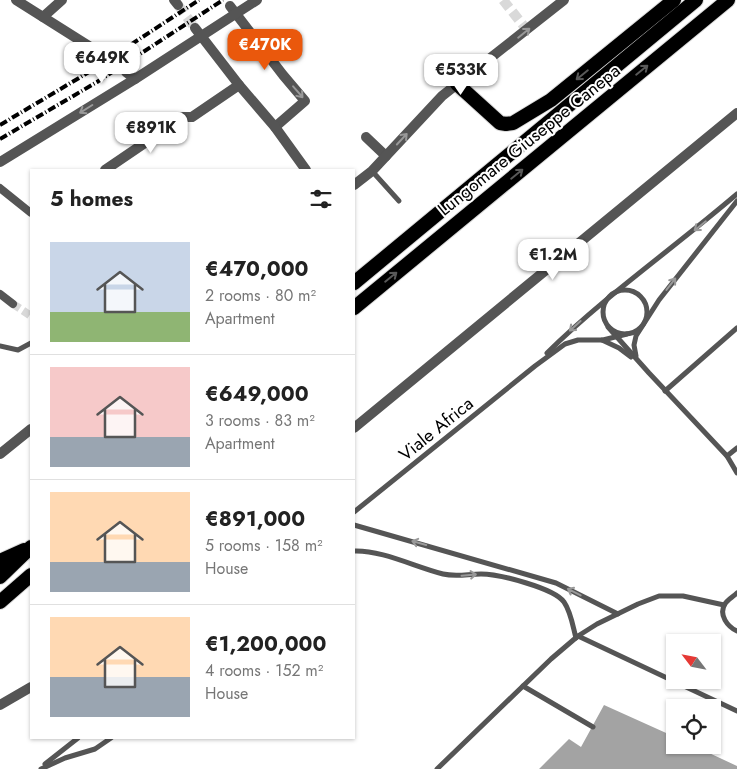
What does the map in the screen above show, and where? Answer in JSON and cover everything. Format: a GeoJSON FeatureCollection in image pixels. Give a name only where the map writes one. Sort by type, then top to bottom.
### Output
{"type":"FeatureCollection","features":[{"type":"Feature","properties":{"kind":"highway"},"geometry":{"type":"LineString","coordinates":[[457,84],[500,122],[513,124],[551,100],[674,0]]}},
{"type":"Feature","properties":{"kind":"highway","name":"Lungomare Giuseppe Canepa"},"geometry":{"type":"LineString","coordinates":[[355,282],[696,0]]}},
{"type":"Feature","properties":{"kind":"highway","name":"Lungomare Giuseppe Canepa"},"geometry":{"type":"LineString","coordinates":[[355,307],[728,0]]}},
{"type":"Feature","properties":{"kind":"highway"},"geometry":{"type":"LineString","coordinates":[[0,561],[30,546]]}},
{"type":"Feature","properties":{"kind":"highway"},"geometry":{"type":"LineString","coordinates":[[0,577],[30,547]]}},
{"type":"Feature","properties":{"kind":"highway"},"geometry":{"type":"LineString","coordinates":[[0,602],[30,576]]}},
{"type":"Feature","properties":{"kind":"street"},"geometry":{"type":"LineString","coordinates":[[16,0],[100,53]]}},
{"type":"Feature","properties":{"kind":"street"},"geometry":{"type":"LineString","coordinates":[[43,17],[62,0]]}},
{"type":"Feature","properties":{"kind":"street"},"geometry":{"type":"LineString","coordinates":[[1,160],[16,153],[134,79],[233,9],[257,0]]}},
{"type":"Feature","properties":{"kind":"street"},"geometry":{"type":"LineString","coordinates":[[355,184],[372,171],[442,96],[564,0]]}},
{"type":"Feature","properties":{"kind":"street"},"geometry":{"type":"LineString","coordinates":[[233,9],[305,101],[275,127]]}},
{"type":"Feature","properties":{"kind":"street"},"geometry":{"type":"LineString","coordinates":[[198,32],[239,85],[275,127],[305,169]]}},
{"type":"Feature","properties":{"kind":"street"},"geometry":{"type":"LineString","coordinates":[[126,72],[134,79]]}},
{"type":"Feature","properties":{"kind":"street"},"geometry":{"type":"LineString","coordinates":[[105,169],[183,117],[192,116],[239,85]]}},
{"type":"Feature","properties":{"kind":"street"},"geometry":{"type":"LineString","coordinates":[[355,427],[737,114]]}},
{"type":"Feature","properties":{"kind":"street"},"geometry":{"type":"LineString","coordinates":[[366,137],[386,156]]}},
{"type":"Feature","properties":{"kind":"street"},"geometry":{"type":"LineString","coordinates":[[0,188],[30,212]]}},
{"type":"Feature","properties":{"kind":"street"},"geometry":{"type":"LineString","coordinates":[[0,294],[13,304]]}},
{"type":"Feature","properties":{"kind":"street"},"geometry":{"type":"LineString","coordinates":[[0,454],[30,430]]}},
{"type":"Feature","properties":{"kind":"street"},"geometry":{"type":"LineString","coordinates":[[0,705],[30,688]]}},
{"type":"Feature","properties":{"kind":"lane"},"geometry":{"type":"LineString","coordinates":[[372,171],[399,201]]}},
{"type":"Feature","properties":{"kind":"lane","name":"Viale Africa"},"geometry":{"type":"LineString","coordinates":[[534,366],[574,326],[699,227],[737,194]]}},
{"type":"Feature","properties":{"kind":"lane","name":"Viale Africa"},"geometry":{"type":"LineString","coordinates":[[355,511],[534,366],[565,344],[578,340],[601,340],[617,337],[633,332],[643,324],[658,300],[737,201]]}},
{"type":"Feature","properties":{"kind":"lane"},"geometry":{"type":"LineString","coordinates":[[636,359],[634,345],[636,336],[646,317],[646,310],[644,302],[634,292],[619,291],[612,294],[604,306],[603,313],[608,326],[617,337],[642,366],[727,456],[737,473]]}},
{"type":"Feature","properties":{"kind":"lane"},"geometry":{"type":"LineString","coordinates":[[608,326],[613,331],[627,334]]}},
{"type":"Feature","properties":{"kind":"lane"},"geometry":{"type":"LineString","coordinates":[[665,391],[737,328]]}},
{"type":"Feature","properties":{"kind":"lane","name":"Viale Africa"},"geometry":{"type":"LineString","coordinates":[[601,340],[619,348],[642,366]]}},
{"type":"Feature","properties":{"kind":"lane"},"geometry":{"type":"LineString","coordinates":[[0,346],[18,350],[30,344]]}},
{"type":"Feature","properties":{"kind":"lane"},"geometry":{"type":"LineString","coordinates":[[727,456],[737,448]]}},
{"type":"Feature","properties":{"kind":"lane"},"geometry":{"type":"LineString","coordinates":[[355,525],[556,583],[618,614]]}},
{"type":"Feature","properties":{"kind":"lane"},"geometry":{"type":"LineString","coordinates":[[355,551],[369,552],[444,574],[461,576],[500,575],[557,595],[564,602],[577,637],[737,711]]}},
{"type":"Feature","properties":{"kind":"lane"},"geometry":{"type":"LineString","coordinates":[[737,593],[724,605],[723,617],[730,627],[737,632]]}},
{"type":"Feature","properties":{"kind":"lane"},"geometry":{"type":"LineString","coordinates":[[437,769],[577,637],[618,614],[659,596],[682,596],[724,605]]}},
{"type":"Feature","properties":{"kind":"lane"},"geometry":{"type":"LineString","coordinates":[[523,686],[593,727]]}},
{"type":"Feature","properties":{"kind":"lane"},"geometry":{"type":"LineString","coordinates":[[40,769],[77,739]]}},
{"type":"Feature","properties":{"kind":"lane"},"geometry":{"type":"LineString","coordinates":[[40,769],[65,758],[95,749],[109,739]]}},
{"type":"Feature","properties":{"kind":"shaded area"},"geometry":{"type":"Polygon","coordinates":[[[604,705],[666,733],[666,754],[711,754],[737,766],[737,769],[539,769],[569,739],[581,747],[604,705]]]}},
{"type":"Feature","properties":{"kind":"tunnel"},"geometry":{"type":"LineString","coordinates":[[503,0],[527,30]]}},
{"type":"Feature","properties":{"kind":"tunnel"},"geometry":{"type":"LineString","coordinates":[[178,5],[195,28]]}},
{"type":"Feature","properties":{"kind":"tunnel"},"geometry":{"type":"LineString","coordinates":[[100,53],[126,72]]}},
{"type":"Feature","properties":{"kind":"tunnel"},"geometry":{"type":"LineString","coordinates":[[13,304],[30,315]]}},
{"type":"Feature","properties":{"kind":"railway"},"geometry":{"type":"LineString","coordinates":[[0,125],[89,72],[199,0]]}},
{"type":"Feature","properties":{"kind":"railway"},"geometry":{"type":"LineString","coordinates":[[0,139],[97,82],[223,0]]}}]}
